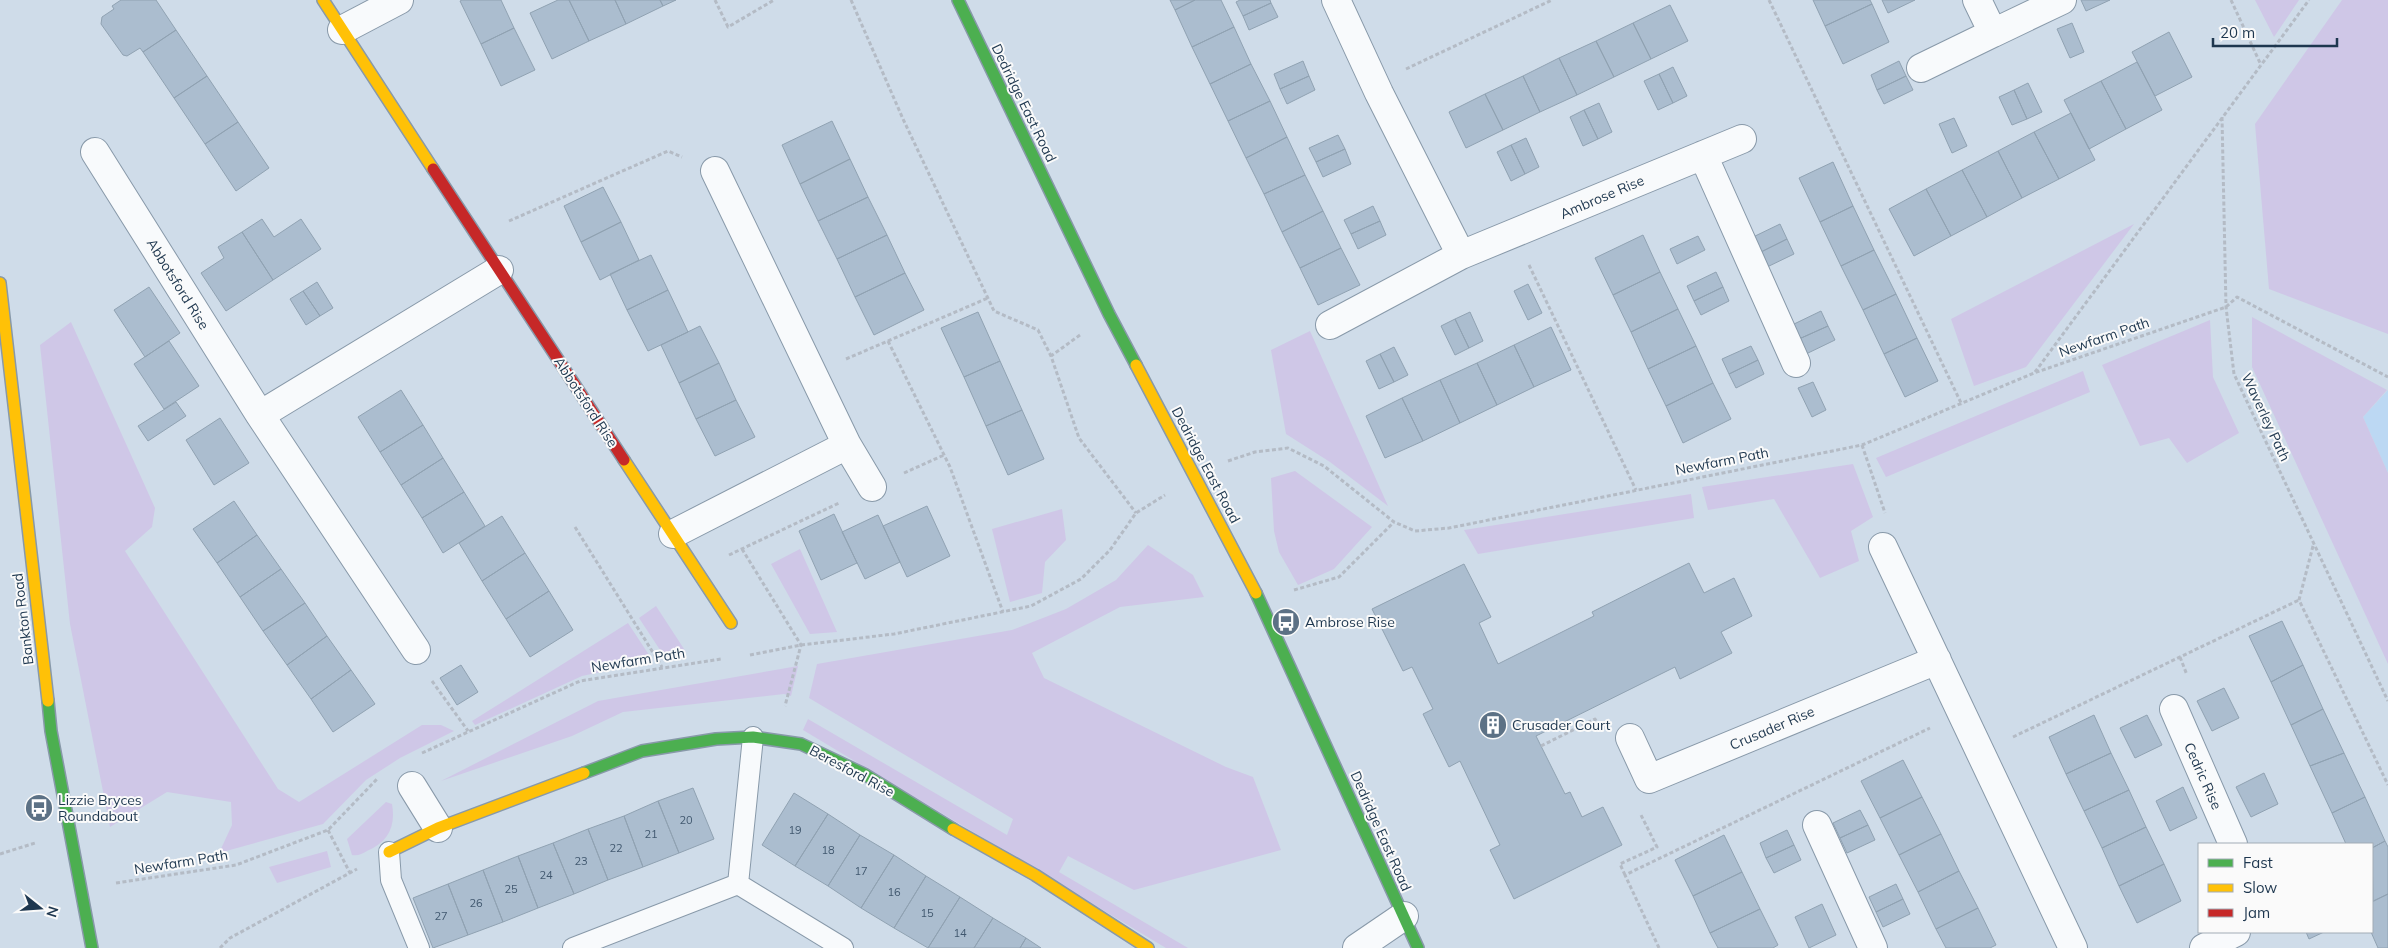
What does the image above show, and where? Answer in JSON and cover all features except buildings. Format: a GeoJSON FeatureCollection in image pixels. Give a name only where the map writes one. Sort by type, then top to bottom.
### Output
{"type":"FeatureCollection","features":[{"type":"Feature","properties":{"kind":"street","name":"Abbotsford Rise"},"geometry":{"type":"LineString","coordinates":[[323,0],[731,623]]}},
{"type":"Feature","properties":{"kind":"street"},"geometry":{"type":"LineString","coordinates":[[342,30],[399,0]]}},
{"type":"Feature","properties":{"kind":"street","name":"Dedridge East Road"},"geometry":{"type":"LineString","coordinates":[[958,0],[1109,314],[1260,600],[1418,948]]}},
{"type":"Feature","properties":{"kind":"street"},"geometry":{"type":"LineString","coordinates":[[1336,0],[1375,84],[1461,256]]}},
{"type":"Feature","properties":{"kind":"street"},"geometry":{"type":"LineString","coordinates":[[1977,0],[1993,33]]}},
{"type":"Feature","properties":{"kind":"street"},"geometry":{"type":"LineString","coordinates":[[1921,68],[2062,0]]}},
{"type":"Feature","properties":{"kind":"street","name":"Ambrose Rise"},"geometry":{"type":"LineString","coordinates":[[1330,325],[1461,256],[1742,139]]}},
{"type":"Feature","properties":{"kind":"street","name":"Abbotsford Rise"},"geometry":{"type":"LineString","coordinates":[[95,152],[260,415],[416,650]]}},
{"type":"Feature","properties":{"kind":"street"},"geometry":{"type":"LineString","coordinates":[[1703,155],[1796,363]]}},
{"type":"Feature","properties":{"kind":"street"},"geometry":{"type":"LineString","coordinates":[[715,171],[847,445],[872,487]]}},
{"type":"Feature","properties":{"kind":"street"},"geometry":{"type":"LineString","coordinates":[[260,415],[499,270]]}},
{"type":"Feature","properties":{"kind":"street","name":"Bankton Road"},"geometry":{"type":"LineString","coordinates":[[0,284],[51,730],[92,948]]}},
{"type":"Feature","properties":{"kind":"street"},"geometry":{"type":"LineString","coordinates":[[673,534],[847,445]]}},
{"type":"Feature","properties":{"kind":"street"},"geometry":{"type":"LineString","coordinates":[[1883,547],[2073,948]]}},
{"type":"Feature","properties":{"kind":"street","name":"Crusader Rise"},"geometry":{"type":"LineString","coordinates":[[1630,738],[1649,779],[1937,660]]}},
{"type":"Feature","properties":{"kind":"street","name":"Cedric Rise"},"geometry":{"type":"LineString","coordinates":[[2174,709],[2233,843]]}},
{"type":"Feature","properties":{"kind":"street","name":"Beresford Rise"},"geometry":{"type":"LineString","coordinates":[[389,852],[438,828],[642,751],[716,739],[753,737],[801,744],[864,774],[964,836],[1035,875],[1148,948]]}},
{"type":"Feature","properties":{"kind":"street"},"geometry":{"type":"LineString","coordinates":[[412,786],[438,828]]}},
{"type":"Feature","properties":{"kind":"street"},"geometry":{"type":"LineString","coordinates":[[1817,825],[1873,948]]}},
{"type":"Feature","properties":{"kind":"street"},"geometry":{"type":"LineString","coordinates":[[1357,948],[1404,916]]}},
{"type":"Feature","properties":{"kind":"street"},"geometry":{"type":"LineString","coordinates":[[2204,948],[2234,933]]}},
{"type":"Feature","properties":{"kind":"lane"},"geometry":{"type":"LineString","coordinates":[[738,884],[753,737]]}},
{"type":"Feature","properties":{"kind":"lane"},"geometry":{"type":"LineString","coordinates":[[389,852],[391,880],[419,948]]}},
{"type":"Feature","properties":{"kind":"lane"},"geometry":{"type":"LineString","coordinates":[[573,948],[738,884]]}},
{"type":"Feature","properties":{"kind":"lane"},"geometry":{"type":"LineString","coordinates":[[738,884],[843,948]]}},
{"type":"Feature","properties":{"kind":"path"},"geometry":{"type":"LineString","coordinates":[[716,0],[728,27],[774,0]]}},
{"type":"Feature","properties":{"kind":"path"},"geometry":{"type":"LineString","coordinates":[[851,0],[903,118],[994,311],[1038,330],[1051,356],[1079,438],[1136,513]]}},
{"type":"Feature","properties":{"kind":"path"},"geometry":{"type":"LineString","coordinates":[[1375,84],[1552,0]]}},
{"type":"Feature","properties":{"kind":"path"},"geometry":{"type":"LineString","coordinates":[[1769,0],[1962,404]]}},
{"type":"Feature","properties":{"kind":"path"},"geometry":{"type":"LineString","coordinates":[[2231,0],[2261,65]]}},
{"type":"Feature","properties":{"kind":"path"},"geometry":{"type":"LineString","coordinates":[[2034,373],[2309,0]]}},
{"type":"Feature","properties":{"kind":"path","name":"Waverley Path"},"geometry":{"type":"LineString","coordinates":[[2222,118],[2226,307],[2234,374],[2388,701]]}},
{"type":"Feature","properties":{"kind":"path"},"geometry":{"type":"LineString","coordinates":[[477,236],[668,151],[715,171]]}},
{"type":"Feature","properties":{"kind":"path"},"geometry":{"type":"LineString","coordinates":[[1514,233],[1636,490]]}},
{"type":"Feature","properties":{"kind":"path","name":"Newfarm Path"},"geometry":{"type":"LineString","coordinates":[[1228,461],[1255,452],[1288,448],[1324,466],[1394,522],[1415,531],[1449,528],[1862,445],[2034,373],[2226,307],[2237,297],[2388,377]]}},
{"type":"Feature","properties":{"kind":"path"},"geometry":{"type":"LineString","coordinates":[[812,373],[988,298]]}},
{"type":"Feature","properties":{"kind":"path"},"geometry":{"type":"LineString","coordinates":[[1051,356],[1109,314]]}},
{"type":"Feature","properties":{"kind":"path"},"geometry":{"type":"LineString","coordinates":[[888,341],[944,455],[1003,612]]}},
{"type":"Feature","properties":{"kind":"path"},"geometry":{"type":"LineString","coordinates":[[1862,445],[1889,526],[1883,547]]}},
{"type":"Feature","properties":{"kind":"path"},"geometry":{"type":"LineString","coordinates":[[696,570],[944,455]]}},
{"type":"Feature","properties":{"kind":"path"},"geometry":{"type":"LineString","coordinates":[[741,656],[801,645],[894,634],[1031,606],[1081,579],[1110,550],[1136,513],[1170,492]]}},
{"type":"Feature","properties":{"kind":"path"},"geometry":{"type":"LineString","coordinates":[[1260,600],[1339,577],[1394,522]]}},
{"type":"Feature","properties":{"kind":"path"},"geometry":{"type":"LineString","coordinates":[[575,527],[662,668]]}},
{"type":"Feature","properties":{"kind":"path"},"geometry":{"type":"LineString","coordinates":[[2313,545],[2299,600],[2388,785]]}},
{"type":"Feature","properties":{"kind":"path"},"geometry":{"type":"LineString","coordinates":[[742,548],[801,645],[776,741]]}},
{"type":"Feature","properties":{"kind":"path"},"geometry":{"type":"LineString","coordinates":[[1981,752],[2299,600]]}},
{"type":"Feature","properties":{"kind":"path"},"geometry":{"type":"LineString","coordinates":[[416,650],[419,663],[468,731]]}},
{"type":"Feature","properties":{"kind":"path","name":"Newfarm Path"},"geometry":{"type":"LineString","coordinates":[[416,756],[468,731],[528,707],[580,681],[731,658]]}},
{"type":"Feature","properties":{"kind":"path"},"geometry":{"type":"LineString","coordinates":[[1625,875],[1962,712]]}},
{"type":"Feature","properties":{"kind":"path","name":"Newfarm Path"},"geometry":{"type":"LineString","coordinates":[[113,884],[236,865],[328,830],[375,780],[383,775]]}},
{"type":"Feature","properties":{"kind":"path"},"geometry":{"type":"LineString","coordinates":[[220,948],[230,938],[350,873],[328,830]]}},
{"type":"Feature","properties":{"kind":"path"},"geometry":{"type":"LineString","coordinates":[[1642,854],[1620,864],[1659,948]]}},
{"type":"Feature","properties":{"kind":"shaded area"},"geometry":{"type":"Polygon","coordinates":[[[2255,0],[2299,0],[2274,37],[2255,0]]]}},
{"type":"Feature","properties":{"kind":"shaded area"},"geometry":{"type":"Polygon","coordinates":[[[2342,0],[2388,0],[2388,334],[2269,289],[2255,124],[2342,0]]]}},
{"type":"Feature","properties":{"kind":"shaded area"},"geometry":{"type":"Polygon","coordinates":[[[2134,224],[2026,367],[1974,386],[1951,319],[2134,224]]]}},
{"type":"Feature","properties":{"kind":"shaded area"},"geometry":{"type":"Polygon","coordinates":[[[2252,317],[2387,390],[2363,417],[2388,473],[2388,664],[2252,367],[2252,317]]]}},
{"type":"Feature","properties":{"kind":"shaded area"},"geometry":{"type":"Polygon","coordinates":[[[2210,320],[2213,377],[2239,433],[2187,463],[2169,438],[2140,446],[2102,365],[2210,320]]]}},
{"type":"Feature","properties":{"kind":"shaded area"},"geometry":{"type":"Polygon","coordinates":[[[71,322],[155,508],[152,527],[125,551],[278,789],[299,802],[422,725],[441,725],[454,731],[400,758],[366,780],[323,824],[219,853],[232,825],[231,802],[167,792],[110,827],[70,624],[40,345],[71,322]]]}},
{"type":"Feature","properties":{"kind":"shaded area"},"geometry":{"type":"Polygon","coordinates":[[[1310,331],[1388,506],[1330,462],[1286,434],[1271,350],[1310,331]]]}},
{"type":"Feature","properties":{"kind":"shaded area"},"geometry":{"type":"Polygon","coordinates":[[[2083,371],[2090,392],[1886,477],[1876,458],[2083,371]]]}},
{"type":"Feature","properties":{"kind":"shaded area"},"geometry":{"type":"Polygon","coordinates":[[[2388,390],[2388,473],[2363,417],[2388,390]]]}},
{"type":"Feature","properties":{"kind":"shaded area"},"geometry":{"type":"Polygon","coordinates":[[[1853,464],[1873,517],[1851,531],[1859,561],[1820,578],[1774,499],[1708,510],[1702,487],[1853,464]]]}},
{"type":"Feature","properties":{"kind":"shaded area"},"geometry":{"type":"Polygon","coordinates":[[[1295,471],[1372,527],[1334,569],[1298,585],[1279,552],[1274,531],[1271,478],[1295,471]]]}},
{"type":"Feature","properties":{"kind":"shaded area"},"geometry":{"type":"Polygon","coordinates":[[[1691,494],[1694,518],[1478,554],[1464,530],[1691,494]]]}},
{"type":"Feature","properties":{"kind":"shaded area"},"geometry":{"type":"Polygon","coordinates":[[[1062,509],[1066,540],[1045,562],[1042,593],[1010,602],[992,529],[1062,509]]]}},
{"type":"Feature","properties":{"kind":"shaded area"},"geometry":{"type":"Polygon","coordinates":[[[1148,545],[1193,575],[1204,597],[1120,607],[1032,653],[1044,678],[1226,767],[1253,777],[1281,850],[1134,890],[1068,856],[1059,872],[1188,948],[1166,948],[803,730],[808,719],[1007,835],[1013,819],[809,698],[817,664],[1012,630],[1066,609],[1116,580],[1148,545]]]}},
{"type":"Feature","properties":{"kind":"shaded area"},"geometry":{"type":"Polygon","coordinates":[[[800,549],[837,632],[810,634],[771,564],[800,549]]]}},
{"type":"Feature","properties":{"kind":"shaded area"},"geometry":{"type":"Polygon","coordinates":[[[656,606],[686,652],[664,656],[639,618],[656,606]]]}},
{"type":"Feature","properties":{"kind":"shaded area"},"geometry":{"type":"Polygon","coordinates":[[[628,623],[653,661],[582,676],[475,725],[472,721],[628,623]]]}},
{"type":"Feature","properties":{"kind":"shaded area"},"geometry":{"type":"Polygon","coordinates":[[[798,666],[791,696],[784,694],[623,712],[572,736],[441,781],[598,701],[798,666]]]}},
{"type":"Feature","properties":{"kind":"shaded area"},"geometry":{"type":"Polygon","coordinates":[[[386,802],[392,804],[393,812],[389,833],[374,847],[360,854],[352,855],[347,839],[386,802]]]}},
{"type":"Feature","properties":{"kind":"shaded area"},"geometry":{"type":"Polygon","coordinates":[[[327,851],[331,867],[277,883],[269,867],[327,851]]]}},
{"type":"Feature","properties":{"kind":"traffic: fast"},"geometry":{"type":"LineString","coordinates":[[958,0],[1109,314],[1136,365]]}},
{"type":"Feature","properties":{"kind":"traffic: fast"},"geometry":{"type":"LineString","coordinates":[[1256,593],[1418,948]]}},
{"type":"Feature","properties":{"kind":"traffic: fast"},"geometry":{"type":"LineString","coordinates":[[48,701],[51,731],[92,948]]}},
{"type":"Feature","properties":{"kind":"traffic: fast"},"geometry":{"type":"LineString","coordinates":[[584,773],[642,751],[716,739],[753,737],[801,744],[864,774],[953,829]]}},
{"type":"Feature","properties":{"kind":"traffic: slow"},"geometry":{"type":"LineString","coordinates":[[323,0],[433,169]]}},
{"type":"Feature","properties":{"kind":"traffic: slow"},"geometry":{"type":"LineString","coordinates":[[0,283],[48,701]]}},
{"type":"Feature","properties":{"kind":"traffic: slow"},"geometry":{"type":"LineString","coordinates":[[1136,365],[1256,593]]}},
{"type":"Feature","properties":{"kind":"traffic: slow"},"geometry":{"type":"LineString","coordinates":[[624,460],[731,623]]}},
{"type":"Feature","properties":{"kind":"traffic: slow"},"geometry":{"type":"LineString","coordinates":[[389,852],[438,828],[584,773]]}},
{"type":"Feature","properties":{"kind":"traffic: slow"},"geometry":{"type":"LineString","coordinates":[[953,829],[1035,875],[1148,948]]}},
{"type":"Feature","properties":{"kind":"traffic: jam"},"geometry":{"type":"LineString","coordinates":[[433,169],[624,460]]}},
{"type":"Feature","properties":{"kind":"place","name":"Ambrose Rise"},"geometry":{"type":"Point","coordinates":[1286,622]}},
{"type":"Feature","properties":{"kind":"place","name":"Crusader Court"},"geometry":{"type":"Point","coordinates":[1493,725]}},
{"type":"Feature","properties":{"kind":"place","name":"Lizzie Bryces Roundabout"},"geometry":{"type":"Point","coordinates":[39,808]}}]}
